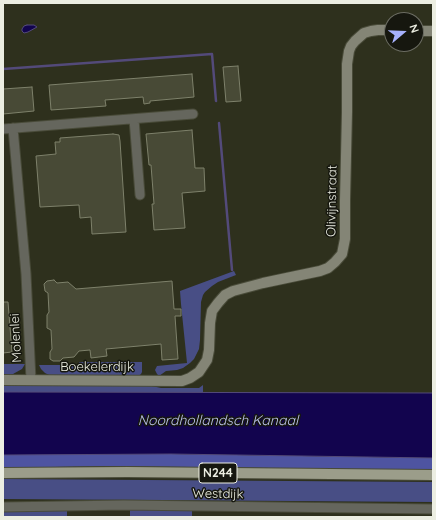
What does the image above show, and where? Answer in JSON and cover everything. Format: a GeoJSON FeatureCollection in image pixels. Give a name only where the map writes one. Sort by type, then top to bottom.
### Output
{"type":"FeatureCollection","features":[{"type":"Feature","properties":{"kind":"main road","name":"Westdijk"},"geometry":{"type":"LineString","coordinates":[[3,473],[127,472],[433,475]]}},
{"type":"Feature","properties":{"kind":"street","name":"Olivijnstraat"},"geometry":{"type":"LineString","coordinates":[[190,378],[199,372],[207,360],[210,350],[210,323],[212,310],[225,295],[262,282],[320,271],[332,265],[342,254],[345,239],[347,64],[349,51],[355,41],[364,33],[384,30]]}},
{"type":"Feature","properties":{"kind":"street"},"geometry":{"type":"LineString","coordinates":[[3,129],[193,114]]}},
{"type":"Feature","properties":{"kind":"street"},"geometry":{"type":"LineString","coordinates":[[134,119],[140,195]]}},
{"type":"Feature","properties":{"kind":"street","name":"Molenlei"},"geometry":{"type":"LineString","coordinates":[[13,128],[26,274],[31,380]]}},
{"type":"Feature","properties":{"kind":"street","name":"Boekelerdijk"},"geometry":{"type":"LineString","coordinates":[[3,380],[182,380],[190,378]]}},
{"type":"Feature","properties":{"kind":"street","name":"Westdijk"},"geometry":{"type":"LineString","coordinates":[[3,507],[124,505],[433,509]]}},
{"type":"Feature","properties":{"kind":"shaded area"},"geometry":{"type":"Polygon","coordinates":[[[234,271],[236,275],[218,282],[203,295],[201,302],[199,349],[194,359],[183,368],[166,371],[159,376],[155,370],[157,366],[187,363],[180,291],[234,271]]]}},
{"type":"Feature","properties":{"kind":"shaded area"},"geometry":{"type":"Polygon","coordinates":[[[79,362],[142,362],[142,372],[137,377],[54,376],[45,373],[39,365],[79,365],[79,362]]]}},
{"type":"Feature","properties":{"kind":"shaded area"},"geometry":{"type":"Polygon","coordinates":[[[3,364],[25,364],[22,369],[13,374],[3,376],[3,364]]]}},
{"type":"Feature","properties":{"kind":"shaded area"},"geometry":{"type":"Polygon","coordinates":[[[3,385],[152,386],[161,388],[199,388],[203,385],[203,392],[3,392],[3,385]]]}},
{"type":"Feature","properties":{"kind":"shaded area"},"geometry":{"type":"Polygon","coordinates":[[[171,454],[433,458],[433,470],[106,466],[3,468],[3,455],[171,454]]]}},
{"type":"Feature","properties":{"kind":"shaded area"},"geometry":{"type":"Polygon","coordinates":[[[3,479],[433,482],[433,502],[3,499],[3,479]]]}},
{"type":"Feature","properties":{"kind":"shaded area"},"geometry":{"type":"Polygon","coordinates":[[[130,509],[192,510],[192,517],[130,517],[130,509]]]}},
{"type":"Feature","properties":{"kind":"shaded area"},"geometry":{"type":"Polygon","coordinates":[[[67,510],[67,517],[3,517],[3,511],[67,510]]]}},
{"type":"Feature","properties":{"kind":"water"},"geometry":{"type":"Polygon","coordinates":[[[27,25],[34,25],[37,27],[24,33],[22,29],[27,25]]]}},
{"type":"Feature","properties":{"kind":"water","name":"Noordhollandsch Kanaal"},"geometry":{"type":"Polygon","coordinates":[[[3,392],[433,393],[433,458],[171,454],[3,455],[3,392]]]}},
{"type":"Feature","properties":{"kind":"building"},"geometry":{"type":"Polygon","coordinates":[[[238,66],[241,101],[226,102],[223,67],[238,66]]]}},
{"type":"Feature","properties":{"kind":"building"},"geometry":{"type":"Polygon","coordinates":[[[192,74],[194,97],[150,101],[150,103],[144,104],[143,97],[105,100],[106,106],[51,110],[49,85],[192,74]]]}},
{"type":"Feature","properties":{"kind":"building"},"geometry":{"type":"Polygon","coordinates":[[[32,87],[34,111],[3,114],[3,89],[32,87]]]}},
{"type":"Feature","properties":{"kind":"building"},"geometry":{"type":"Polygon","coordinates":[[[192,130],[195,168],[204,168],[205,191],[182,193],[185,228],[154,230],[151,165],[149,165],[146,134],[192,130]]]}},
{"type":"Feature","properties":{"kind":"building"},"geometry":{"type":"Polygon","coordinates":[[[113,134],[119,135],[120,141],[126,232],[92,234],[91,217],[80,218],[79,205],[40,207],[36,156],[56,154],[55,142],[60,142],[60,138],[113,134]]]}},
{"type":"Feature","properties":{"kind":"building"},"geometry":{"type":"Polygon","coordinates":[[[54,280],[57,283],[68,282],[76,289],[172,281],[174,309],[181,309],[181,316],[175,316],[178,359],[162,360],[161,344],[106,349],[107,356],[91,358],[90,350],[79,351],[74,357],[63,358],[60,361],[53,361],[50,359],[50,352],[52,349],[51,330],[47,328],[47,315],[49,312],[48,293],[45,291],[44,284],[47,281],[54,280]]]}},
{"type":"Feature","properties":{"kind":"building"},"geometry":{"type":"Polygon","coordinates":[[[3,302],[8,302],[12,352],[3,353],[3,302]]]}},
{"type":"Feature","properties":{"kind":"waterway"},"geometry":{"type":"LineString","coordinates":[[3,69],[212,54],[216,101]]}},
{"type":"Feature","properties":{"kind":"waterway"},"geometry":{"type":"LineString","coordinates":[[219,123],[232,270]]}}]}
